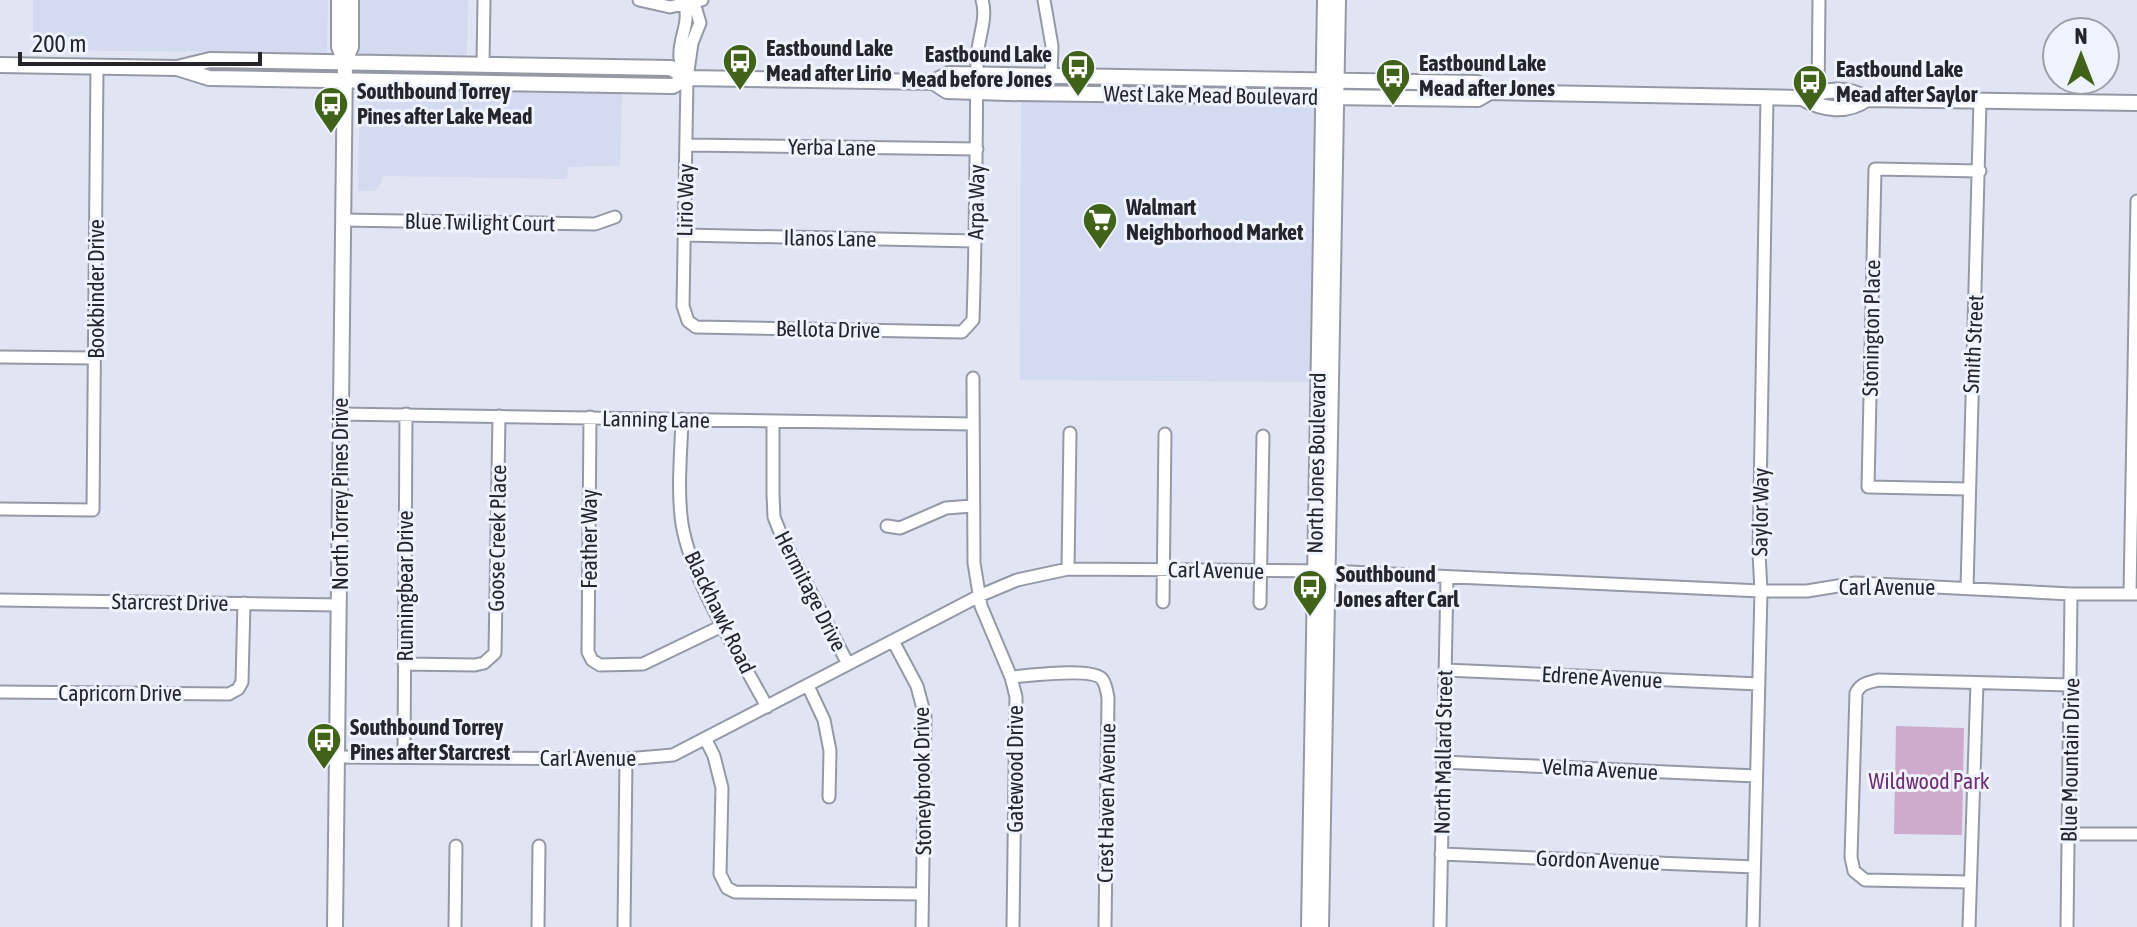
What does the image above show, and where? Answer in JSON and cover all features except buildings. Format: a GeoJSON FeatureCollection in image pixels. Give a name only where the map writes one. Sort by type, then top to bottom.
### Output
{"type":"FeatureCollection","features":[{"type":"Feature","properties":{"kind":"main road","name":"North Torrey Pines Drive"},"geometry":{"type":"LineString","coordinates":[[339,0],[339,47],[345,61]]}},
{"type":"Feature","properties":{"kind":"main road","name":"North Torrey Pines Drive"},"geometry":{"type":"LineString","coordinates":[[335,927],[345,61],[351,47],[351,0]]}},
{"type":"Feature","properties":{"kind":"main road","name":"North Jones Boulevard"},"geometry":{"type":"LineString","coordinates":[[1321,571],[1332,332],[1330,80],[1325,0]]}},
{"type":"Feature","properties":{"kind":"main road","name":"North Jones Boulevard"},"geometry":{"type":"LineString","coordinates":[[1330,80],[1338,0]]}},
{"type":"Feature","properties":{"kind":"main road","name":"West Lake Mead Boulevard"},"geometry":{"type":"LineString","coordinates":[[0,65],[177,68],[210,60],[345,61],[671,68],[687,78]]}},
{"type":"Feature","properties":{"kind":"main road"},"geometry":{"type":"LineString","coordinates":[[563,66],[563,83]]}},
{"type":"Feature","properties":{"kind":"main road","name":"West Lake Mead Boulevard"},"geometry":{"type":"LineString","coordinates":[[177,68],[209,78],[673,86],[687,78],[933,82],[949,74],[1132,76],[1477,83],[1490,92]]}},
{"type":"Feature","properties":{"kind":"main road"},"geometry":{"type":"LineString","coordinates":[[1008,93],[1021,85],[1048,83],[1051,75]]}},
{"type":"Feature","properties":{"kind":"main road"},"geometry":{"type":"LineString","coordinates":[[1084,93],[1122,85],[1132,76]]}},
{"type":"Feature","properties":{"kind":"main road"},"geometry":{"type":"LineString","coordinates":[[1131,94],[1143,85],[1180,83],[1195,78]]}},
{"type":"Feature","properties":{"kind":"main road","name":"West Lake Mead Boulevard"},"geometry":{"type":"LineString","coordinates":[[933,82],[947,91],[1008,93],[1478,99],[1490,92],[1802,98],[1818,91],[1856,92],[1867,99],[2137,103]]}},
{"type":"Feature","properties":{"kind":"main road","name":"North Jones Boulevard"},"geometry":{"type":"LineString","coordinates":[[1309,927],[1317,807],[1321,571],[1320,278],[1330,97]]}},
{"type":"Feature","properties":{"kind":"main road","name":"West Lake Mead Boulevard"},"geometry":{"type":"LineString","coordinates":[[1802,98],[1818,107],[1853,109],[1867,99]]}},
{"type":"Feature","properties":{"kind":"main road"},"geometry":{"type":"LineString","coordinates":[[1320,278],[1325,295],[1325,324],[1332,332]]}},
{"type":"Feature","properties":{"kind":"main road"},"geometry":{"type":"LineString","coordinates":[[1319,321],[1325,335],[1326,368],[1331,381]]}},
{"type":"Feature","properties":{"kind":"main road","name":"North Jones Boulevard"},"geometry":{"type":"LineString","coordinates":[[1317,807],[1321,927]]}},
{"type":"Feature","properties":{"kind":"street"},"geometry":{"type":"LineString","coordinates":[[483,64],[484,0]]}},
{"type":"Feature","properties":{"kind":"street"},"geometry":{"type":"LineString","coordinates":[[639,0],[670,7],[694,3]]}},
{"type":"Feature","properties":{"kind":"street","name":"Arpa Way"},"geometry":{"type":"LineString","coordinates":[[968,327],[973,320],[976,57],[984,18],[982,0]]}},
{"type":"Feature","properties":{"kind":"street"},"geometry":{"type":"LineString","coordinates":[[1044,0],[1052,46],[1051,75]]}},
{"type":"Feature","properties":{"kind":"street"},"geometry":{"type":"LineString","coordinates":[[1818,107],[1819,0]]}},
{"type":"Feature","properties":{"kind":"street","name":"Lirio Way"},"geometry":{"type":"LineString","coordinates":[[688,321],[683,306],[687,78],[692,43],[700,23],[694,3]]}},
{"type":"Feature","properties":{"kind":"street","name":"Bookbinder Drive"},"geometry":{"type":"LineString","coordinates":[[0,509],[93,510],[97,67]]}},
{"type":"Feature","properties":{"kind":"street","name":"Saylor Way"},"geometry":{"type":"LineString","coordinates":[[1753,927],[1767,98]]}},
{"type":"Feature","properties":{"kind":"street","name":"Smith Street"},"geometry":{"type":"LineString","coordinates":[[1967,588],[1980,101]]}},
{"type":"Feature","properties":{"kind":"street","name":"Yerba Lane"},"geometry":{"type":"LineString","coordinates":[[686,145],[977,149]]}},
{"type":"Feature","properties":{"kind":"street","name":"Stonington Place"},"geometry":{"type":"LineString","coordinates":[[1968,489],[1868,487],[1875,169],[1980,171]]}},
{"type":"Feature","properties":{"kind":"street"},"geometry":{"type":"LineString","coordinates":[[2134,594],[2137,201]]}},
{"type":"Feature","properties":{"kind":"street","name":"Blue Twilight Court"},"geometry":{"type":"LineString","coordinates":[[343,220],[595,224],[615,217]]}},
{"type":"Feature","properties":{"kind":"street","name":"Ilanos Lane"},"geometry":{"type":"LineString","coordinates":[[684,235],[975,241]]}},
{"type":"Feature","properties":{"kind":"street","name":"Bellota Drive"},"geometry":{"type":"LineString","coordinates":[[688,321],[696,327],[962,332],[968,327]]}},
{"type":"Feature","properties":{"kind":"street"},"geometry":{"type":"LineString","coordinates":[[0,357],[95,358]]}},
{"type":"Feature","properties":{"kind":"street","name":"Gatewood Drive"},"geometry":{"type":"LineString","coordinates":[[973,378],[974,563],[979,596],[1016,697],[1013,927]]}},
{"type":"Feature","properties":{"kind":"street","name":"Lanning Lane"},"geometry":{"type":"LineString","coordinates":[[340,414],[973,424]]}},
{"type":"Feature","properties":{"kind":"street","name":"Runningbear Drive"},"geometry":{"type":"LineString","coordinates":[[404,757],[406,414]]}},
{"type":"Feature","properties":{"kind":"street","name":"Goose Creek Place"},"geometry":{"type":"LineString","coordinates":[[404,664],[475,665],[491,660],[496,644],[499,416]]}},
{"type":"Feature","properties":{"kind":"street","name":"Feather Way"},"geometry":{"type":"LineString","coordinates":[[590,417],[588,652],[592,660],[600,665],[643,664],[724,625]]}},
{"type":"Feature","properties":{"kind":"street","name":"Blackhawk Road"},"geometry":{"type":"LineString","coordinates":[[682,419],[682,524],[689,551],[700,580],[767,707]]}},
{"type":"Feature","properties":{"kind":"street","name":"Hermitage Drive"},"geometry":{"type":"LineString","coordinates":[[773,421],[774,517],[848,664]]}},
{"type":"Feature","properties":{"kind":"street"},"geometry":{"type":"LineString","coordinates":[[1068,569],[1070,433]]}},
{"type":"Feature","properties":{"kind":"street"},"geometry":{"type":"LineString","coordinates":[[1163,602],[1165,434]]}},
{"type":"Feature","properties":{"kind":"street"},"geometry":{"type":"LineString","coordinates":[[1260,603],[1263,436]]}},
{"type":"Feature","properties":{"kind":"street"},"geometry":{"type":"LineString","coordinates":[[887,526],[900,528],[946,508],[972,506]]}},
{"type":"Feature","properties":{"kind":"street","name":"Carl Avenue"},"geometry":{"type":"LineString","coordinates":[[338,757],[626,759],[673,755],[979,596],[1017,580],[1068,569],[1321,571],[1761,591],[1807,591],[1856,583],[2071,594],[2134,594]]}},
{"type":"Feature","properties":{"kind":"street","name":"North Mallard Street"},"geometry":{"type":"LineString","coordinates":[[1440,927],[1447,578]]}},
{"type":"Feature","properties":{"kind":"street","name":"Blue Mountain Drive"},"geometry":{"type":"LineString","coordinates":[[2067,927],[2071,594]]}},
{"type":"Feature","properties":{"kind":"street","name":"Starcrest Drive"},"geometry":{"type":"LineString","coordinates":[[0,600],[339,605]]}},
{"type":"Feature","properties":{"kind":"street","name":"Capricorn Drive"},"geometry":{"type":"LineString","coordinates":[[0,692],[229,694],[238,689],[242,682],[244,603]]}},
{"type":"Feature","properties":{"kind":"street","name":"Stoneybrook Drive"},"geometry":{"type":"LineString","coordinates":[[893,641],[917,686],[925,716],[922,927]]}},
{"type":"Feature","properties":{"kind":"street","name":"Edrene Avenue"},"geometry":{"type":"LineString","coordinates":[[1445,670],[1759,684]]}},
{"type":"Feature","properties":{"kind":"street","name":"Crest Haven Avenue"},"geometry":{"type":"LineString","coordinates":[[1011,677],[1083,673],[1102,679],[1108,698],[1105,927]]}},
{"type":"Feature","properties":{"kind":"street"},"geometry":{"type":"LineString","coordinates":[[1970,882],[1865,880],[1854,871],[1851,857],[1856,693],[1862,684],[1878,680],[2070,685]]}},
{"type":"Feature","properties":{"kind":"street"},"geometry":{"type":"LineString","coordinates":[[1969,927],[1977,683]]}},
{"type":"Feature","properties":{"kind":"street"},"geometry":{"type":"LineString","coordinates":[[808,686],[824,720],[830,751],[829,797]]}},
{"type":"Feature","properties":{"kind":"street"},"geometry":{"type":"LineString","coordinates":[[706,740],[720,774],[720,874],[727,888],[735,892],[922,894]]}},
{"type":"Feature","properties":{"kind":"street"},"geometry":{"type":"LineString","coordinates":[[624,927],[626,759]]}},
{"type":"Feature","properties":{"kind":"street","name":"Velma Avenue"},"geometry":{"type":"LineString","coordinates":[[1443,762],[1756,776]]}},
{"type":"Feature","properties":{"kind":"street"},"geometry":{"type":"LineString","coordinates":[[2069,834],[2137,834]]}},
{"type":"Feature","properties":{"kind":"street"},"geometry":{"type":"LineString","coordinates":[[455,927],[456,846]]}},
{"type":"Feature","properties":{"kind":"street"},"geometry":{"type":"LineString","coordinates":[[538,927],[539,846]]}},
{"type":"Feature","properties":{"kind":"street","name":"Gordon Avenue"},"geometry":{"type":"LineString","coordinates":[[1441,854],[1754,867]]}},
{"type":"Feature","properties":{"kind":"shaded area"},"geometry":{"type":"Polygon","coordinates":[[[33,0],[328,0],[327,53],[33,50],[33,0]]]}},
{"type":"Feature","properties":{"kind":"shaded area"},"geometry":{"type":"Polygon","coordinates":[[[357,0],[468,0],[467,55],[358,54],[357,0]]]}},
{"type":"Feature","properties":{"kind":"shaded area"},"geometry":{"type":"Polygon","coordinates":[[[360,89],[622,94],[620,166],[568,167],[567,179],[383,176],[374,191],[358,191],[360,89]]]}},
{"type":"Feature","properties":{"kind":"shaded area"},"geometry":{"type":"Polygon","coordinates":[[[1021,101],[1307,105],[1315,108],[1318,111],[1312,382],[1020,380],[1021,101]]]}},
{"type":"Feature","properties":{"kind":"green space","name":"Wildwood Park"},"geometry":{"type":"Polygon","coordinates":[[[1896,726],[1964,728],[1962,835],[1894,834],[1896,726]]]}},
{"type":"Feature","properties":{"kind":"place","name":"Eastbound Lake Mead after Lirio"},"geometry":{"type":"Point","coordinates":[740,92]}},
{"type":"Feature","properties":{"kind":"place","name":"Eastbound Lake Mead before Jones"},"geometry":{"type":"Point","coordinates":[1078,98]}},
{"type":"Feature","properties":{"kind":"place","name":"Eastbound Lake Mead after Jones"},"geometry":{"type":"Point","coordinates":[1393,107]}},
{"type":"Feature","properties":{"kind":"place","name":"Eastbound Lake Mead after Saylor"},"geometry":{"type":"Point","coordinates":[1810,113]}},
{"type":"Feature","properties":{"kind":"place","name":"Southbound Torrey Pines after Lake Mead"},"geometry":{"type":"Point","coordinates":[331,135]}},
{"type":"Feature","properties":{"kind":"place","name":"Walmart Neighborhood Market"},"geometry":{"type":"Point","coordinates":[1100,251]}},
{"type":"Feature","properties":{"kind":"place","name":"Southbound Jones after Carl"},"geometry":{"type":"Point","coordinates":[1310,618]}},
{"type":"Feature","properties":{"kind":"place","name":"Southbound Torrey Pines after Starcrest"},"geometry":{"type":"Point","coordinates":[324,771]}}]}
